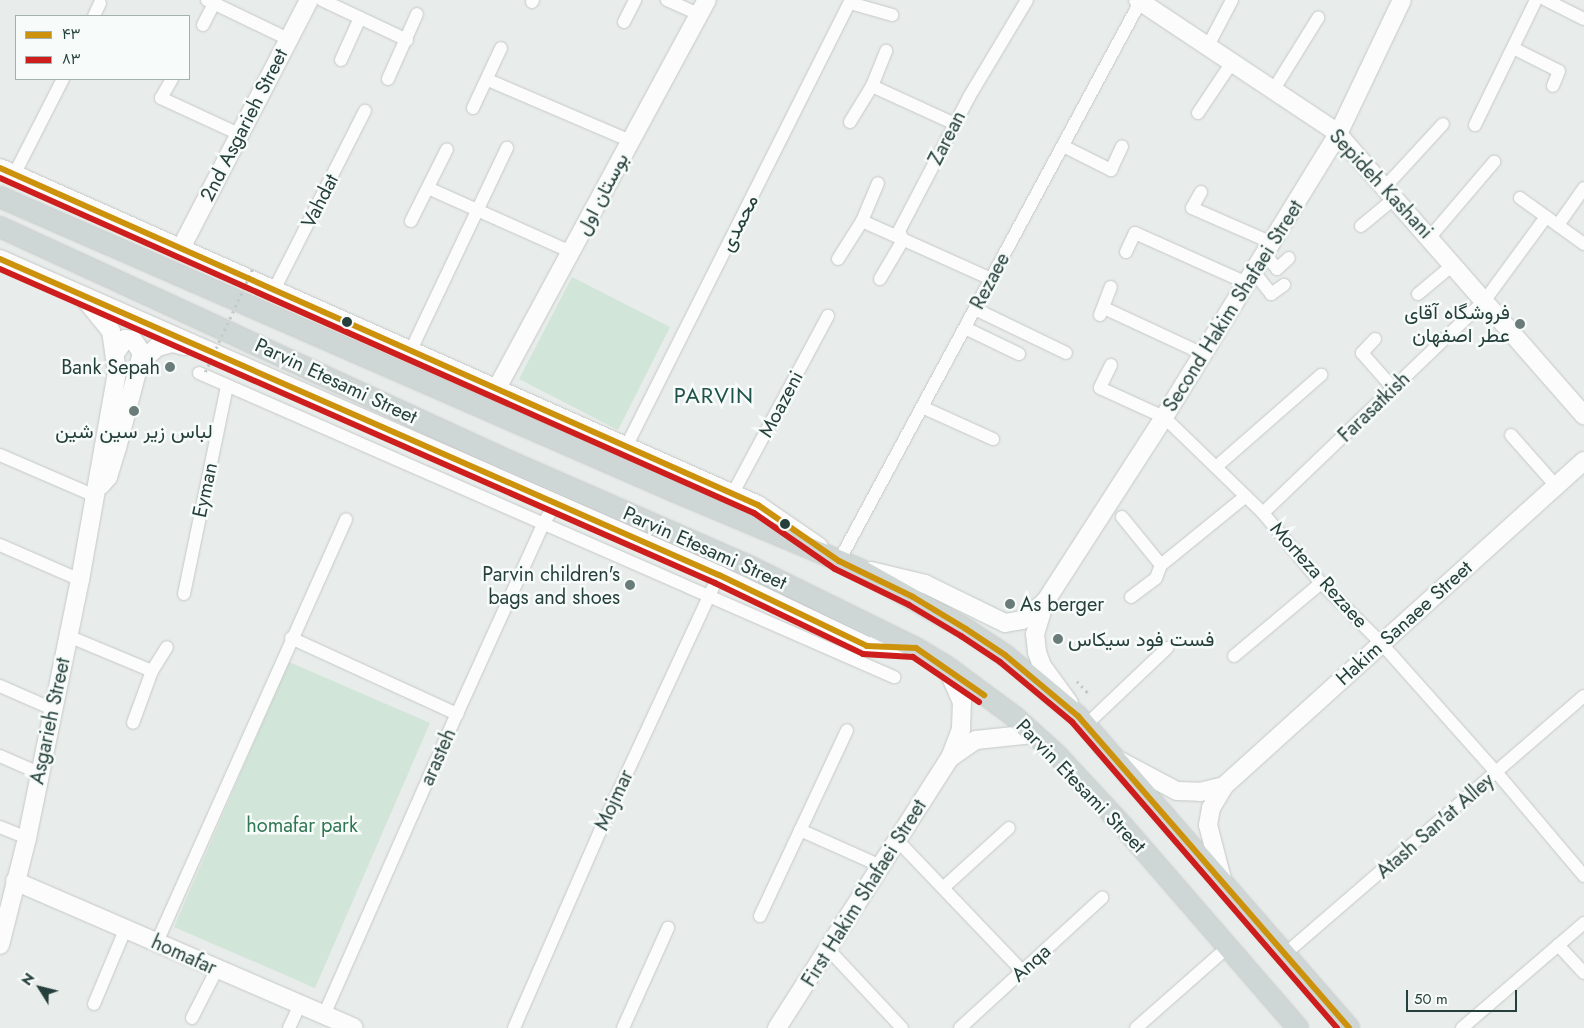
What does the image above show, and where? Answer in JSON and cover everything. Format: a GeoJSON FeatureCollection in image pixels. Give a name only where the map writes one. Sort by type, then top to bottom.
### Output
{"type":"FeatureCollection","features":[{"type":"Feature","properties":{"kind":"main road","name":"Parvin Etesami Street"},"geometry":{"type":"LineString","coordinates":[[0,197],[859,569],[913,597],[997,650],[1082,721],[1222,879],[1349,1028]]}},
{"type":"Feature","properties":{"kind":"main road","name":"Parvin Etesami Street"},"geometry":{"type":"LineString","coordinates":[[0,227],[511,462],[747,565],[916,648],[946,666],[1033,734],[1123,826],[1298,1028]]}},
{"type":"Feature","properties":{"kind":"street","name":"2nd Asgarieh Street"},"geometry":{"type":"LineString","coordinates":[[180,250],[309,0]]}},
{"type":"Feature","properties":{"kind":"street"},"geometry":{"type":"LineString","coordinates":[[322,0],[407,40]]}},
{"type":"Feature","properties":{"kind":"street"},"geometry":{"type":"LineString","coordinates":[[624,22],[635,0]]}},
{"type":"Feature","properties":{"kind":"street"},"geometry":{"type":"LineString","coordinates":[[667,0],[703,7]]}},
{"type":"Feature","properties":{"kind":"street","name":"Zarean"},"geometry":{"type":"LineString","coordinates":[[880,279],[903,240],[899,231],[955,124],[1027,0]]}},
{"type":"Feature","properties":{"kind":"street"},"geometry":{"type":"LineString","coordinates":[[1209,44],[1232,0]]}},
{"type":"Feature","properties":{"kind":"street","name":"Second Hakim Shafaei Street"},"geometry":{"type":"LineString","coordinates":[[1045,602],[1164,417],[1338,134],[1402,0]]}},
{"type":"Feature","properties":{"kind":"street"},"geometry":{"type":"LineString","coordinates":[[1475,126],[1536,0]]}},
{"type":"Feature","properties":{"kind":"street"},"geometry":{"type":"LineString","coordinates":[[1546,0],[1584,19]]}},
{"type":"Feature","properties":{"kind":"street"},"geometry":{"type":"LineString","coordinates":[[851,1],[892,15]]}},
{"type":"Feature","properties":{"kind":"street","name":"محمدی"},"geometry":{"type":"LineString","coordinates":[[626,445],[851,1]]}},
{"type":"Feature","properties":{"kind":"street","name":"Sepideh Kashani"},"geometry":{"type":"LineString","coordinates":[[1139,1],[1209,44],[1338,134],[1391,192],[1584,415]]}},
{"type":"Feature","properties":{"kind":"street","name":"Rezaee"},"geometry":{"type":"LineString","coordinates":[[840,561],[1139,1]]}},
{"type":"Feature","properties":{"kind":"street"},"geometry":{"type":"LineString","coordinates":[[202,25],[210,2],[288,39]]}},
{"type":"Feature","properties":{"kind":"street"},"geometry":{"type":"LineString","coordinates":[[94,15],[100,3]]}},
{"type":"Feature","properties":{"kind":"street","name":"بوستان اول"},"geometry":{"type":"LineString","coordinates":[[497,388],[703,7]]}},
{"type":"Feature","properties":{"kind":"street"},"geometry":{"type":"LineString","coordinates":[[388,79],[417,14]]}},
{"type":"Feature","properties":{"kind":"street"},"geometry":{"type":"LineString","coordinates":[[341,60],[360,18]]}},
{"type":"Feature","properties":{"kind":"street"},"geometry":{"type":"LineString","coordinates":[[1274,89],[1318,18]]}},
{"type":"Feature","properties":{"kind":"street"},"geometry":{"type":"LineString","coordinates":[[474,108],[501,48]]}},
{"type":"Feature","properties":{"kind":"street"},"geometry":{"type":"LineString","coordinates":[[1513,48],[1559,71],[1553,86]]}},
{"type":"Feature","properties":{"kind":"street"},"geometry":{"type":"LineString","coordinates":[[850,122],[872,86],[886,51]]}},
{"type":"Feature","properties":{"kind":"street"},"geometry":{"type":"LineString","coordinates":[[1198,114],[1233,62]]}},
{"type":"Feature","properties":{"kind":"street"},"geometry":{"type":"LineString","coordinates":[[61,80],[7,171],[180,250],[733,493],[758,505],[840,561]]}},
{"type":"Feature","properties":{"kind":"street"},"geometry":{"type":"LineString","coordinates":[[171,80],[161,98],[240,134]]}},
{"type":"Feature","properties":{"kind":"street"},"geometry":{"type":"LineString","coordinates":[[488,80],[630,141]]}},
{"type":"Feature","properties":{"kind":"street"},"geometry":{"type":"LineString","coordinates":[[872,86],[955,124]]}},
{"type":"Feature","properties":{"kind":"street","name":"Vahdat"},"geometry":{"type":"LineString","coordinates":[[274,290],[365,111]]}},
{"type":"Feature","properties":{"kind":"street"},"geometry":{"type":"LineString","coordinates":[[1361,226],[1391,192],[1443,124]]}},
{"type":"Feature","properties":{"kind":"street"},"geometry":{"type":"LineString","coordinates":[[1063,146],[1111,170],[1122,146]]}},
{"type":"Feature","properties":{"kind":"street"},"geometry":{"type":"LineString","coordinates":[[411,350],[507,148]]}},
{"type":"Feature","properties":{"kind":"street"},"geometry":{"type":"LineString","coordinates":[[411,221],[447,149]]}},
{"type":"Feature","properties":{"kind":"street"},"geometry":{"type":"LineString","coordinates":[[1430,237],[1494,162]]}},
{"type":"Feature","properties":{"kind":"street"},"geometry":{"type":"LineString","coordinates":[[838,259],[862,221],[878,183]]}},
{"type":"Feature","properties":{"kind":"street"},"geometry":{"type":"LineString","coordinates":[[428,188],[571,252]]}},
{"type":"Feature","properties":{"kind":"street"},"geometry":{"type":"LineString","coordinates":[[1558,225],[1584,188]]}},
{"type":"Feature","properties":{"kind":"street"},"geometry":{"type":"LineString","coordinates":[[1201,192],[1192,208],[1268,248],[1278,269],[1290,258]]}},
{"type":"Feature","properties":{"kind":"street"},"geometry":{"type":"LineString","coordinates":[[1520,198],[1584,244]]}},
{"type":"Feature","properties":{"kind":"street","name":"Farasatkish"},"geometry":{"type":"LineString","coordinates":[[1131,597],[1156,578],[1161,565],[1254,504],[1393,388],[1485,300],[1546,217]]}},
{"type":"Feature","properties":{"kind":"street"},"geometry":{"type":"LineString","coordinates":[[862,221],[991,279]]}},
{"type":"Feature","properties":{"kind":"street"},"geometry":{"type":"LineString","coordinates":[[1126,252],[1135,233],[1250,278],[1271,294],[1284,285]]}},
{"type":"Feature","properties":{"kind":"street"},"geometry":{"type":"LineString","coordinates":[[0,259],[719,575],[867,646],[916,648]]}},
{"type":"Feature","properties":{"kind":"street"},"geometry":{"type":"LineString","coordinates":[[1418,294],[1454,264]]}},
{"type":"Feature","properties":{"kind":"street"},"geometry":{"type":"LineString","coordinates":[[1111,287],[1102,312],[1203,354]]}},
{"type":"Feature","properties":{"kind":"street","name":"Asgarieh Street"},"geometry":{"type":"LineString","coordinates":[[0,946],[27,838],[80,580],[93,495],[117,372],[116,352],[111,332],[81,295]]}},
{"type":"Feature","properties":{"kind":"street"},"geometry":{"type":"LineString","coordinates":[[975,309],[1066,353]]}},
{"type":"Feature","properties":{"kind":"street","name":"Moazeni"},"geometry":{"type":"LineString","coordinates":[[733,493],[828,316]]}},
{"type":"Feature","properties":{"kind":"street"},"geometry":{"type":"LineString","coordinates":[[965,328],[1019,354]]}},
{"type":"Feature","properties":{"kind":"street"},"geometry":{"type":"LineString","coordinates":[[116,352],[125,339],[132,340],[142,353],[139,364]]}},
{"type":"Feature","properties":{"kind":"street"},"geometry":{"type":"LineString","coordinates":[[1376,339],[1362,353],[1393,388]]}},
{"type":"Feature","properties":{"kind":"street"},"geometry":{"type":"LineString","coordinates":[[139,364],[157,347],[173,343],[212,353]]}},
{"type":"Feature","properties":{"kind":"street","name":"Asgarieh Street"},"geometry":{"type":"LineString","coordinates":[[93,495],[108,477],[139,364]]}},
{"type":"Feature","properties":{"kind":"street","name":"Morteza Rezaee"},"geometry":{"type":"LineString","coordinates":[[1111,365],[1100,388],[1164,417],[1254,504],[1321,583],[1381,643],[1497,773],[1584,876]]}},
{"type":"Feature","properties":{"kind":"street"},"geometry":{"type":"LineString","coordinates":[[202,372],[227,386],[894,677]]}},
{"type":"Feature","properties":{"kind":"street"},"geometry":{"type":"LineString","coordinates":[[1216,467],[1321,375]]}},
{"type":"Feature","properties":{"kind":"street","name":"Eyman"},"geometry":{"type":"LineString","coordinates":[[184,594],[227,386]]}},
{"type":"Feature","properties":{"kind":"street"},"geometry":{"type":"LineString","coordinates":[[922,407],[993,439]]}},
{"type":"Feature","properties":{"kind":"street"},"geometry":{"type":"LineString","coordinates":[[1511,435],[1557,487]]}},
{"type":"Feature","properties":{"kind":"street"},"geometry":{"type":"LineString","coordinates":[[0,456],[93,495]]}},
{"type":"Feature","properties":{"kind":"street","name":"Hakim Sanaee Street"},"geometry":{"type":"LineString","coordinates":[[1224,786],[1584,461]]}},
{"type":"Feature","properties":{"kind":"street","name":"arasteh"},"geometry":{"type":"LineString","coordinates":[[324,1015],[457,714],[544,524],[556,503]]}},
{"type":"Feature","properties":{"kind":"street"},"geometry":{"type":"LineString","coordinates":[[1122,517],[1161,565]]}},
{"type":"Feature","properties":{"kind":"street"},"geometry":{"type":"LineString","coordinates":[[157,942],[291,638],[346,519]]}},
{"type":"Feature","properties":{"kind":"street"},"geometry":{"type":"LineString","coordinates":[[0,545],[80,580]]}},
{"type":"Feature","properties":{"kind":"street"},"geometry":{"type":"LineString","coordinates":[[859,569],[926,584],[1005,623],[1022,620],[1045,602]]}},
{"type":"Feature","properties":{"kind":"street","name":"Mojmar"},"geometry":{"type":"LineString","coordinates":[[514,1028],[600,831],[719,575]]}},
{"type":"Feature","properties":{"kind":"street"},"geometry":{"type":"LineString","coordinates":[[1234,656],[1321,583]]}},
{"type":"Feature","properties":{"kind":"street"},"geometry":{"type":"LineString","coordinates":[[1045,602],[1035,634],[1037,652],[1042,666],[1082,721],[1167,648]]}},
{"type":"Feature","properties":{"kind":"street"},"geometry":{"type":"LineString","coordinates":[[68,636],[152,672]]}},
{"type":"Feature","properties":{"kind":"street"},"geometry":{"type":"LineString","coordinates":[[291,638],[457,714]]}},
{"type":"Feature","properties":{"kind":"street"},"geometry":{"type":"LineString","coordinates":[[133,723],[152,672],[167,647]]}},
{"type":"Feature","properties":{"kind":"street"},"geometry":{"type":"LineString","coordinates":[[946,666],[962,702],[961,730],[950,758]]}},
{"type":"Feature","properties":{"kind":"street"},"geometry":{"type":"LineString","coordinates":[[0,686],[53,709]]}},
{"type":"Feature","properties":{"kind":"street","name":"Atash San'at Alley"},"geometry":{"type":"LineString","coordinates":[[1286,954],[1584,696]]}},
{"type":"Feature","properties":{"kind":"street"},"geometry":{"type":"LineString","coordinates":[[760,916],[847,730]]}},
{"type":"Feature","properties":{"kind":"street"},"geometry":{"type":"LineString","coordinates":[[950,758],[976,740],[1033,734]]}},
{"type":"Feature","properties":{"kind":"street"},"geometry":{"type":"LineString","coordinates":[[0,756],[39,773]]}},
{"type":"Feature","properties":{"kind":"street","name":"First Hakim Shafaei Street"},"geometry":{"type":"LineString","coordinates":[[777,1028],[829,950],[882,866],[896,840],[950,758]]}},
{"type":"Feature","properties":{"kind":"street"},"geometry":{"type":"LineString","coordinates":[[1116,758],[1177,791],[1200,792],[1224,786]]}},
{"type":"Feature","properties":{"kind":"street"},"geometry":{"type":"LineString","coordinates":[[1222,879],[1208,825],[1211,808],[1224,786]]}},
{"type":"Feature","properties":{"kind":"street"},"geometry":{"type":"LineString","coordinates":[[0,826],[27,838]]}},
{"type":"Feature","properties":{"kind":"street"},"geometry":{"type":"LineString","coordinates":[[943,888],[1009,828]]}},
{"type":"Feature","properties":{"kind":"street"},"geometry":{"type":"LineString","coordinates":[[800,830],[882,866]]}},
{"type":"Feature","properties":{"kind":"street"},"geometry":{"type":"LineString","coordinates":[[896,840],[1022,971]]}},
{"type":"Feature","properties":{"kind":"street","name":"homafar"},"geometry":{"type":"LineString","coordinates":[[15,881],[354,1028]]}},
{"type":"Feature","properties":{"kind":"street","name":"Anqa"},"geometry":{"type":"LineString","coordinates":[[960,1028],[1102,898]]}},
{"type":"Feature","properties":{"kind":"street"},"geometry":{"type":"LineString","coordinates":[[1462,1028],[1584,923]]}},
{"type":"Feature","properties":{"kind":"street"},"geometry":{"type":"LineString","coordinates":[[623,1028],[668,928]]}},
{"type":"Feature","properties":{"kind":"street"},"geometry":{"type":"LineString","coordinates":[[94,1004],[125,930]]}},
{"type":"Feature","properties":{"kind":"street"},"geometry":{"type":"LineString","coordinates":[[1558,945],[1584,972]]}},
{"type":"Feature","properties":{"kind":"street"},"geometry":{"type":"LineString","coordinates":[[1136,1028],[1228,947]]}},
{"type":"Feature","properties":{"kind":"street"},"geometry":{"type":"LineString","coordinates":[[829,950],[902,1028]]}},
{"type":"Feature","properties":{"kind":"street"},"geometry":{"type":"LineString","coordinates":[[192,1018],[217,969]]}},
{"type":"Feature","properties":{"kind":"street"},"geometry":{"type":"LineString","coordinates":[[289,1028],[300,1004]]}},
{"type":"Feature","properties":{"kind":"path"},"geometry":{"type":"LineString","coordinates":[[202,372],[252,268]]}},
{"type":"Feature","properties":{"kind":"path"},"geometry":{"type":"LineString","coordinates":[[1077,681],[1088,693]]}},
{"type":"Feature","properties":{"kind":"green space"},"geometry":{"type":"Polygon","coordinates":[[[572,277],[670,327],[618,430],[519,379],[572,277]]]}},
{"type":"Feature","properties":{"kind":"green space","name":"homafar park"},"geometry":{"type":"Polygon","coordinates":[[[289,662],[430,723],[315,988],[174,927],[289,662]]]}},
{"type":"Feature","properties":{"kind":"transit line","name":"۴۳"},"geometry":{"type":"LineString","coordinates":[[0,168],[758,505],[839,561],[913,597],[966,629],[1005,655],[1078,716],[1349,1028]]}},
{"type":"Feature","properties":{"kind":"transit line","name":"۸۳"},"geometry":{"type":"LineString","coordinates":[[0,178],[754,513],[835,569],[909,605],[961,636],[1000,662],[1072,722],[1337,1028]]}},
{"type":"Feature","properties":{"kind":"transit line","name":"۴۳"},"geometry":{"type":"LineString","coordinates":[[0,259],[719,575],[867,646],[916,648],[984,695]]}},
{"type":"Feature","properties":{"kind":"transit line","name":"۸۳"},"geometry":{"type":"LineString","coordinates":[[0,269],[715,583],[863,654],[913,657],[979,702]]}},
{"type":"Feature","properties":{"kind":"place","name":"فروشگاه آقای عطر اصفهان"},"geometry":{"type":"Point","coordinates":[1520,324]}},
{"type":"Feature","properties":{"kind":"place","name":"Bank Sepah"},"geometry":{"type":"Point","coordinates":[170,367]}},
{"type":"Feature","properties":{"kind":"place","name":"لباس زیر سین شین"},"geometry":{"type":"Point","coordinates":[134,411]}},
{"type":"Feature","properties":{"kind":"place","name":"Parvin children's bags and shoes"},"geometry":{"type":"Point","coordinates":[630,585]}},
{"type":"Feature","properties":{"kind":"place","name":"As berger"},"geometry":{"type":"Point","coordinates":[1010,604]}},
{"type":"Feature","properties":{"kind":"place","name":"فست فود سیکاس"},"geometry":{"type":"Point","coordinates":[1058,639]}},
{"type":"Feature","properties":{"kind":"district","name":"PARVIN"},"geometry":{"type":"Point","coordinates":[714,396]}}]}
